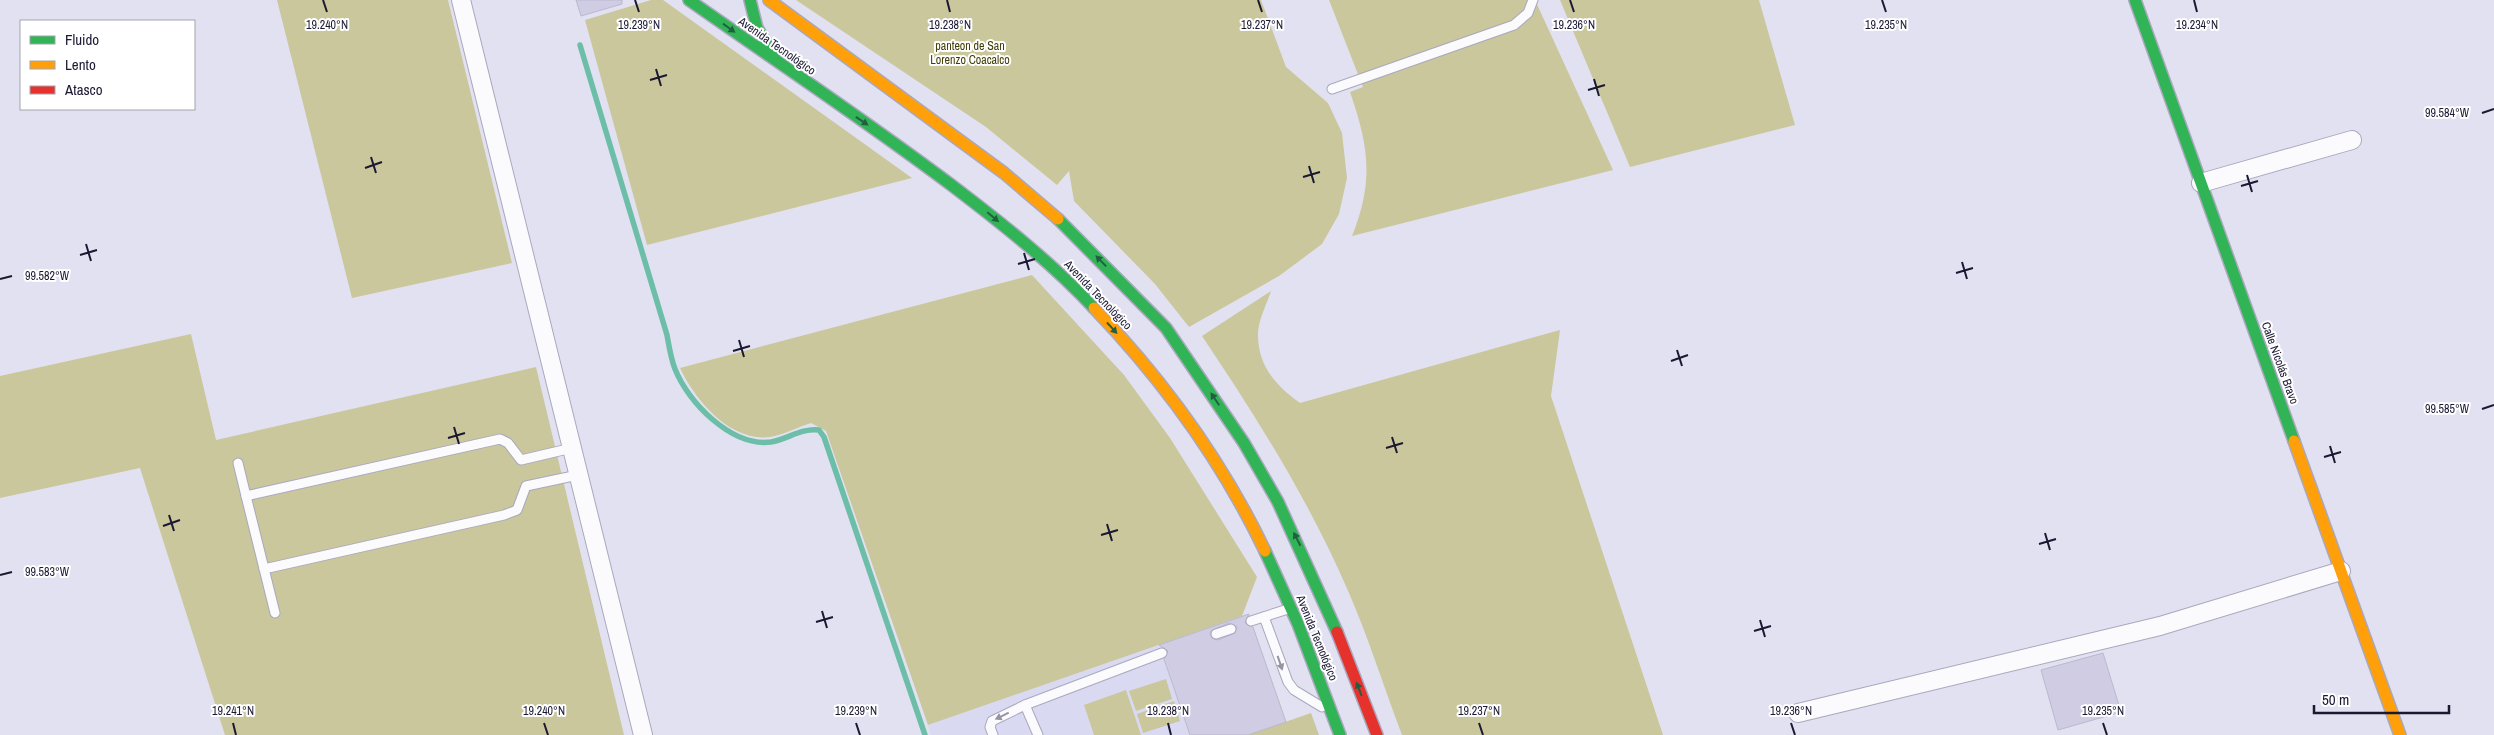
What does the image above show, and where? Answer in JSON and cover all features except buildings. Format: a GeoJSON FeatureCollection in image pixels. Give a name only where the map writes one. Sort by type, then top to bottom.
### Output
{"type":"FeatureCollection","features":[{"type":"Feature","properties":{"kind":"main road","name":"Avenida Tecnológico"},"geometry":{"type":"LineString","coordinates":[[689,0],[887,138],[984,209],[1075,288],[1127,344],[1174,403],[1247,515],[1291,608],[1340,735]]}},
{"type":"Feature","properties":{"kind":"main road"},"geometry":{"type":"LineString","coordinates":[[750,0],[756,28],[783,67]]}},
{"type":"Feature","properties":{"kind":"main road","name":"Avenida Tecnológico"},"geometry":{"type":"LineString","coordinates":[[769,0],[1004,172],[1050,211],[1172,334],[1244,443],[1278,502],[1328,608],[1377,735]]}},
{"type":"Feature","properties":{"kind":"main road","name":"Calle Nicolás Bravo"},"geometry":{"type":"LineString","coordinates":[[2134,0],[2400,735]]}},
{"type":"Feature","properties":{"kind":"street"},"geometry":{"type":"LineString","coordinates":[[461,0],[643,735]]}},
{"type":"Feature","properties":{"kind":"street"},"geometry":{"type":"LineString","coordinates":[[2201,183],[2352,140]]}},
{"type":"Feature","properties":{"kind":"street"},"geometry":{"type":"LineString","coordinates":[[1798,713],[2160,626],[2341,571]]}},
{"type":"Feature","properties":{"kind":"lane"},"geometry":{"type":"LineString","coordinates":[[1332,89],[1514,25],[1528,13],[1533,0]]}},
{"type":"Feature","properties":{"kind":"lane"},"geometry":{"type":"LineString","coordinates":[[246,496],[500,439],[508,443],[521,460],[572,448]]}},
{"type":"Feature","properties":{"kind":"lane"},"geometry":{"type":"LineString","coordinates":[[238,463],[275,614]]}},
{"type":"Feature","properties":{"kind":"lane"},"geometry":{"type":"LineString","coordinates":[[264,569],[504,515],[517,510],[523,500],[526,486],[578,474]]}},
{"type":"Feature","properties":{"kind":"lane"},"geometry":{"type":"LineString","coordinates":[[1251,621],[1291,608]]}},
{"type":"Feature","properties":{"kind":"lane"},"geometry":{"type":"LineString","coordinates":[[1264,617],[1288,682],[1294,690],[1331,713]]}},
{"type":"Feature","properties":{"kind":"lane"},"geometry":{"type":"LineString","coordinates":[[1216,634],[1230,629]]}},
{"type":"Feature","properties":{"kind":"lane"},"geometry":{"type":"LineString","coordinates":[[993,735],[990,727],[992,721],[1025,705],[1162,653]]}},
{"type":"Feature","properties":{"kind":"lane"},"geometry":{"type":"LineString","coordinates":[[1025,705],[1038,735]]}},
{"type":"Feature","properties":{"kind":"shaded area"},"geometry":{"type":"Polygon","coordinates":[[[1249,614],[1286,722],[1248,735],[931,735],[928,725],[1249,614]]]}},
{"type":"Feature","properties":{"kind":"green space"},"geometry":{"type":"Polygon","coordinates":[[[277,0],[448,0],[512,263],[352,298],[277,0]]]}},
{"type":"Feature","properties":{"kind":"green space"},"geometry":{"type":"Polygon","coordinates":[[[651,0],[663,0],[912,178],[647,245],[585,20],[651,0]]]}},
{"type":"Feature","properties":{"kind":"green space","name":"panteon de San Lorenzo Coacalco"},"geometry":{"type":"Polygon","coordinates":[[[796,0],[1261,0],[1286,67],[1328,103],[1342,133],[1347,178],[1339,214],[1322,244],[1279,276],[1189,327],[1155,284],[1074,201],[1069,171],[1057,185],[986,127],[796,0]]]}},
{"type":"Feature","properties":{"kind":"green space"},"geometry":{"type":"Polygon","coordinates":[[[1329,0],[1535,0],[1613,170],[1352,236],[1364,198],[1366,164],[1365,147],[1350,92],[1363,87],[1329,0]]]}},
{"type":"Feature","properties":{"kind":"green space"},"geometry":{"type":"Polygon","coordinates":[[[1560,0],[1759,0],[1795,125],[1630,167],[1560,0]]]}},
{"type":"Feature","properties":{"kind":"green space"},"geometry":{"type":"Polygon","coordinates":[[[1032,275],[1124,375],[1170,438],[1257,577],[1242,616],[928,725],[826,431],[811,423],[770,437],[755,437],[741,433],[728,426],[705,405],[695,393],[680,368],[1032,275]]]}},
{"type":"Feature","properties":{"kind":"green space"},"geometry":{"type":"Polygon","coordinates":[[[1271,291],[1261,316],[1258,344],[1269,373],[1283,389],[1300,403],[1560,330],[1551,396],[1663,735],[1402,735],[1370,646],[1334,559],[1282,461],[1202,336],[1271,291]]]}},
{"type":"Feature","properties":{"kind":"green space"},"geometry":{"type":"Polygon","coordinates":[[[191,334],[216,440],[536,367],[624,735],[225,735],[140,468],[0,498],[0,376],[191,334]]]}},
{"type":"Feature","properties":{"kind":"green space"},"geometry":{"type":"Polygon","coordinates":[[[1166,679],[1172,699],[1136,711],[1129,691],[1166,679]]]}},
{"type":"Feature","properties":{"kind":"green space"},"geometry":{"type":"Polygon","coordinates":[[[1126,690],[1141,735],[1094,735],[1084,705],[1126,690]]]}},
{"type":"Feature","properties":{"kind":"green space"},"geometry":{"type":"Polygon","coordinates":[[[1174,701],[1180,721],[1143,733],[1137,714],[1174,701]]]}},
{"type":"Feature","properties":{"kind":"green space"},"geometry":{"type":"Polygon","coordinates":[[[1311,713],[1319,735],[1248,735],[1311,713]]]}},
{"type":"Feature","properties":{"kind":"waterway"},"geometry":{"type":"LineString","coordinates":[[580,45],[667,335],[672,361],[681,382],[713,420],[726,430],[741,437],[756,442],[771,442],[812,430],[819,430],[824,437],[925,735]]}},
{"type":"Feature","properties":{"kind":"traffic: fast"},"geometry":{"type":"LineString","coordinates":[[689,0],[950,184],[1043,259],[1094,308]]}},
{"type":"Feature","properties":{"kind":"traffic: fast"},"geometry":{"type":"LineString","coordinates":[[750,0],[757,28],[774,55]]}},
{"type":"Feature","properties":{"kind":"traffic: fast"},"geometry":{"type":"LineString","coordinates":[[2135,0],[2294,441]]}},
{"type":"Feature","properties":{"kind":"traffic: fast"},"geometry":{"type":"LineString","coordinates":[[1058,219],[1166,328],[1244,443],[1278,502],[1337,632]]}},
{"type":"Feature","properties":{"kind":"traffic: fast"},"geometry":{"type":"LineString","coordinates":[[1265,551],[1298,624],[1340,735]]}},
{"type":"Feature","properties":{"kind":"traffic: slow"},"geometry":{"type":"LineString","coordinates":[[769,0],[1004,173],[1058,219]]}},
{"type":"Feature","properties":{"kind":"traffic: slow"},"geometry":{"type":"LineString","coordinates":[[1094,308],[1144,364],[1189,423],[1230,485],[1265,551]]}},
{"type":"Feature","properties":{"kind":"traffic: slow"},"geometry":{"type":"LineString","coordinates":[[2294,441],[2400,735]]}},
{"type":"Feature","properties":{"kind":"traffic: jam"},"geometry":{"type":"LineString","coordinates":[[1337,632],[1377,735]]}}]}
